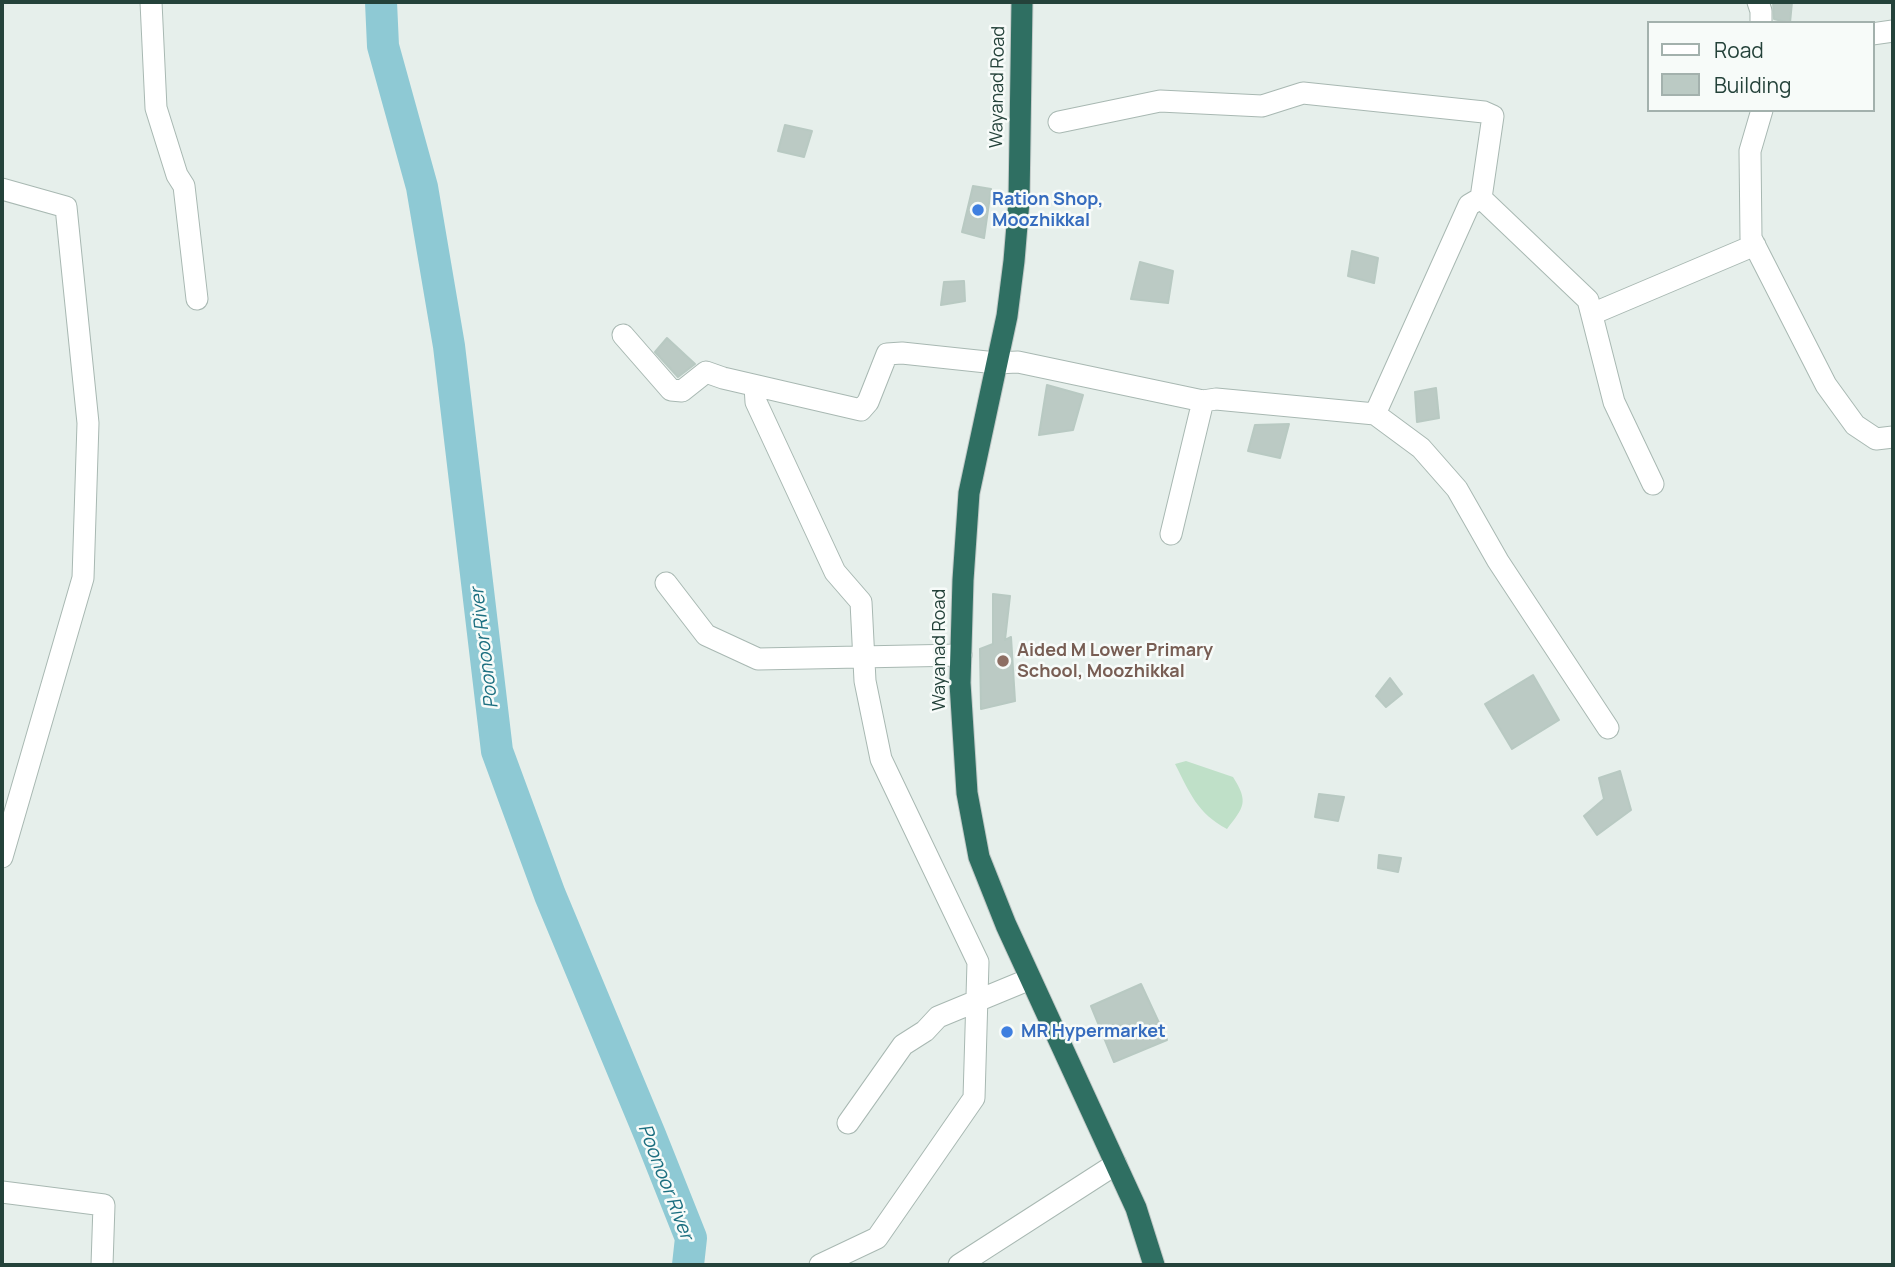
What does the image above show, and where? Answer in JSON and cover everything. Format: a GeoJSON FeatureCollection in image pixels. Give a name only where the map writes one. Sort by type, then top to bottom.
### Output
{"type":"FeatureCollection","features":[{"type":"Feature","properties":{"kind":"highway","name":"Wayanad Road"},"geometry":{"type":"LineString","coordinates":[[1022,2],[1019,201],[1007,316],[969,493],[960,683],[967,793],[979,858],[1030,979],[1136,1208],[1154,1265]]}},
{"type":"Feature","properties":{"kind":"street"},"geometry":{"type":"LineString","coordinates":[[150,2],[156,108],[177,175],[184,186],[197,299]]}},
{"type":"Feature","properties":{"kind":"street"},"geometry":{"type":"LineString","coordinates":[[1758,2],[1760,21]]}},
{"type":"Feature","properties":{"kind":"street"},"geometry":{"type":"LineString","coordinates":[[1874,34],[1893,31]]}},
{"type":"Feature","properties":{"kind":"street"},"geometry":{"type":"LineString","coordinates":[[1059,122],[1160,101],[1262,106],[1303,93],[1484,113],[1493,116],[1481,198]]}},
{"type":"Feature","properties":{"kind":"street"},"geometry":{"type":"LineString","coordinates":[[1761,112],[1750,151],[1751,238],[1826,385],[1855,425],[1876,439],[1893,437]]}},
{"type":"Feature","properties":{"kind":"street"},"geometry":{"type":"LineString","coordinates":[[2,188],[66,207],[88,423],[83,578],[2,858]]}},
{"type":"Feature","properties":{"kind":"street"},"geometry":{"type":"LineString","coordinates":[[1481,198],[1588,299],[1614,402],[1653,484]]}},
{"type":"Feature","properties":{"kind":"street"},"geometry":{"type":"LineString","coordinates":[[1375,414],[1469,205],[1481,198]]}},
{"type":"Feature","properties":{"kind":"street"},"geometry":{"type":"LineString","coordinates":[[1592,314],[1755,245]]}},
{"type":"Feature","properties":{"kind":"street"},"geometry":{"type":"LineString","coordinates":[[623,335],[671,390],[682,391],[706,372],[861,411],[869,402],[887,354],[902,353],[996,363],[1018,362],[1203,401],[1216,399],[1375,414],[1421,449],[1457,489],[1498,561],[1608,728]]}},
{"type":"Feature","properties":{"kind":"street"},"geometry":{"type":"LineString","coordinates":[[755,386],[756,402],[835,572],[861,602],[865,681],[881,759],[978,962],[974,1098],[877,1238],[820,1265]]}},
{"type":"Feature","properties":{"kind":"street"},"geometry":{"type":"LineString","coordinates":[[1171,534],[1203,401]]}},
{"type":"Feature","properties":{"kind":"street"},"geometry":{"type":"LineString","coordinates":[[666,583],[706,635],[758,659],[961,654]]}},
{"type":"Feature","properties":{"kind":"street"},"geometry":{"type":"LineString","coordinates":[[848,1123],[903,1045],[925,1031],[938,1017],[1030,979]]}},
{"type":"Feature","properties":{"kind":"street"},"geometry":{"type":"LineString","coordinates":[[960,1265],[1116,1164]]}},
{"type":"Feature","properties":{"kind":"street"},"geometry":{"type":"LineString","coordinates":[[2,1192],[104,1205],[102,1265]]}},
{"type":"Feature","properties":{"kind":"green space"},"geometry":{"type":"Polygon","coordinates":[[[1186,761],[1233,777],[1243,799],[1241,809],[1227,829],[1208,816],[1190,793],[1175,764],[1186,761]]]}},
{"type":"Feature","properties":{"kind":"building"},"geometry":{"type":"Polygon","coordinates":[[[1773,2],[1792,2],[1790,21],[1774,19],[1773,2]]]}},
{"type":"Feature","properties":{"kind":"building"},"geometry":{"type":"Polygon","coordinates":[[[785,125],[812,131],[804,157],[778,151],[785,125]]]}},
{"type":"Feature","properties":{"kind":"building","name":"Ration Shop, Moozhikkal"},"geometry":{"type":"Polygon","coordinates":[[[973,186],[991,189],[984,238],[962,232],[973,186]]]}},
{"type":"Feature","properties":{"kind":"building"},"geometry":{"type":"Polygon","coordinates":[[[1352,251],[1378,258],[1374,283],[1348,276],[1352,251]]]}},
{"type":"Feature","properties":{"kind":"building"},"geometry":{"type":"Polygon","coordinates":[[[1140,262],[1173,271],[1168,303],[1131,299],[1140,262]]]}},
{"type":"Feature","properties":{"kind":"building"},"geometry":{"type":"Polygon","coordinates":[[[964,281],[965,301],[941,305],[944,282],[964,281]]]}},
{"type":"Feature","properties":{"kind":"building"},"geometry":{"type":"Polygon","coordinates":[[[667,338],[695,364],[678,377],[655,352],[667,338]]]}},
{"type":"Feature","properties":{"kind":"building"},"geometry":{"type":"Polygon","coordinates":[[[1047,385],[1083,395],[1073,430],[1039,435],[1047,385]]]}},
{"type":"Feature","properties":{"kind":"building"},"geometry":{"type":"Polygon","coordinates":[[[1436,388],[1439,418],[1417,422],[1415,392],[1436,388]]]}},
{"type":"Feature","properties":{"kind":"building"},"geometry":{"type":"Polygon","coordinates":[[[1289,424],[1280,458],[1248,451],[1255,425],[1289,424]]]}},
{"type":"Feature","properties":{"kind":"building"},"geometry":{"type":"Polygon","coordinates":[[[993,594],[1010,596],[1005,640],[1011,637],[1015,701],[981,709],[980,649],[993,644],[993,594]]]}},
{"type":"Feature","properties":{"kind":"building"},"geometry":{"type":"Polygon","coordinates":[[[1533,675],[1559,720],[1512,749],[1485,704],[1533,675]]]}},
{"type":"Feature","properties":{"kind":"building"},"geometry":{"type":"Polygon","coordinates":[[[1390,678],[1402,694],[1386,707],[1376,696],[1390,678]]]}},
{"type":"Feature","properties":{"kind":"building"},"geometry":{"type":"Polygon","coordinates":[[[1620,771],[1631,810],[1597,835],[1584,816],[1604,799],[1599,778],[1620,771]]]}},
{"type":"Feature","properties":{"kind":"building"},"geometry":{"type":"Polygon","coordinates":[[[1319,794],[1344,797],[1338,821],[1315,817],[1319,794]]]}},
{"type":"Feature","properties":{"kind":"building"},"geometry":{"type":"Polygon","coordinates":[[[1379,855],[1401,858],[1398,872],[1378,868],[1379,855]]]}},
{"type":"Feature","properties":{"kind":"building"},"geometry":{"type":"Polygon","coordinates":[[[1141,984],[1167,1040],[1114,1062],[1091,1006],[1141,984]]]}},
{"type":"Feature","properties":{"kind":"waterway","name":"Poonoor River"},"geometry":{"type":"LineString","coordinates":[[381,2],[383,46],[422,187],[449,346],[497,751],[550,895],[691,1238],[688,1265]]}},
{"type":"Feature","properties":{"kind":"place","name":"Ration Shop, Moozhikkal"},"geometry":{"type":"Point","coordinates":[978,210]}},
{"type":"Feature","properties":{"kind":"place","name":"Aided M Lower Primary School, Moozhikkal"},"geometry":{"type":"Point","coordinates":[1003,661]}},
{"type":"Feature","properties":{"kind":"place","name":"MR Hypermarket"},"geometry":{"type":"Point","coordinates":[1007,1032]}}]}
